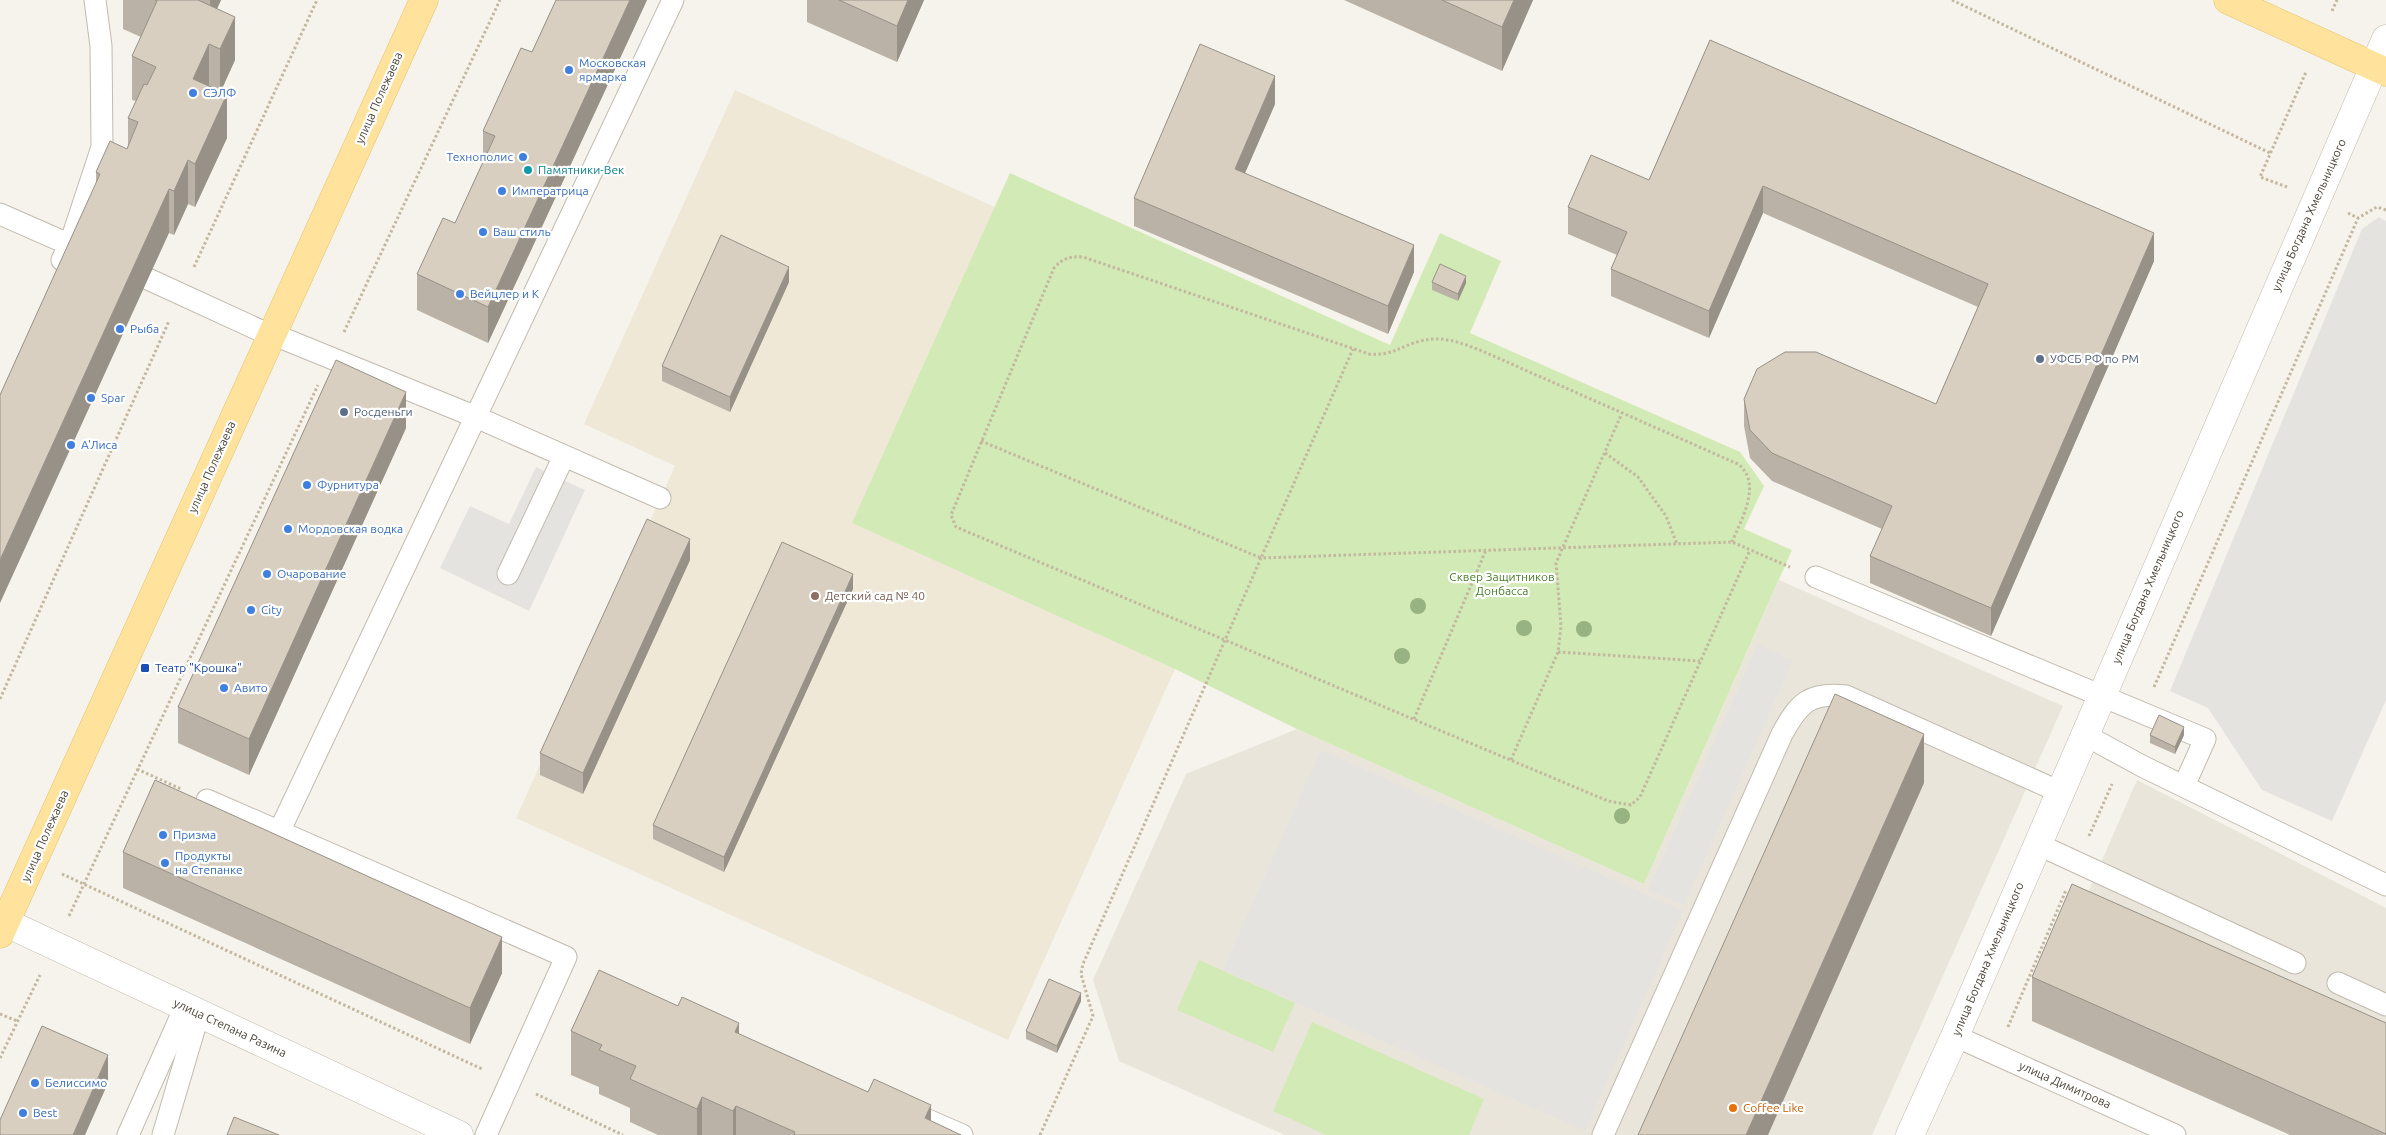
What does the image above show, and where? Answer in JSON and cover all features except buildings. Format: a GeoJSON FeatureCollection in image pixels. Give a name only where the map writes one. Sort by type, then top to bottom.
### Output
{"type":"FeatureCollection","features":[{"type":"Feature","properties":{"kind":"main road","name":"улица Полежаева"},"geometry":{"type":"LineString","coordinates":[[2,925],[424,0]]}},
{"type":"Feature","properties":{"kind":"main road"},"geometry":{"type":"LineString","coordinates":[[2228,0],[2380,69]]}},
{"type":"Feature","properties":{"kind":"street","name":"улица Богдана Хмельницкого"},"geometry":{"type":"LineString","coordinates":[[1910,1135],[1955,1036],[2102,695],[2380,69],[2386,40]]}},
{"type":"Feature","properties":{"kind":"street","name":"улица Степана Разина"},"geometry":{"type":"LineString","coordinates":[[2,925],[54,946],[459,1135]]}},
{"type":"Feature","properties":{"kind":"lane"},"geometry":{"type":"LineString","coordinates":[[53,280],[77,247],[102,147],[100,46],[95,0]]}},
{"type":"Feature","properties":{"kind":"lane"},"geometry":{"type":"LineString","coordinates":[[279,832],[673,0]]}},
{"type":"Feature","properties":{"kind":"lane"},"geometry":{"type":"LineString","coordinates":[[0,214],[77,247]]}},
{"type":"Feature","properties":{"kind":"lane"},"geometry":{"type":"LineString","coordinates":[[148,279],[272,335],[476,417],[660,498]]}},
{"type":"Feature","properties":{"kind":"lane"},"geometry":{"type":"LineString","coordinates":[[508,574],[564,456]]}},
{"type":"Feature","properties":{"kind":"lane"},"geometry":{"type":"LineString","coordinates":[[1816,577],[2205,739],[2184,786]]}},
{"type":"Feature","properties":{"kind":"lane"},"geometry":{"type":"LineString","coordinates":[[1603,1135],[1778,743],[1800,706],[1814,697],[1832,694],[1846,696],[2060,792]]}},
{"type":"Feature","properties":{"kind":"lane"},"geometry":{"type":"LineString","coordinates":[[2085,735],[2142,766],[2386,885]]}},
{"type":"Feature","properties":{"kind":"lane"},"geometry":{"type":"LineString","coordinates":[[207,800],[566,957],[486,1135]]}},
{"type":"Feature","properties":{"kind":"lane"},"geometry":{"type":"LineString","coordinates":[[2037,844],[2295,963]]}},
{"type":"Feature","properties":{"kind":"lane"},"geometry":{"type":"LineString","coordinates":[[2338,983],[2386,1005]]}},
{"type":"Feature","properties":{"kind":"lane"},"geometry":{"type":"LineString","coordinates":[[128,1135],[192,1010]]}},
{"type":"Feature","properties":{"kind":"lane"},"geometry":{"type":"LineString","coordinates":[[163,1135],[192,1010]]}},
{"type":"Feature","properties":{"kind":"lane","name":"улица Димитрова"},"geometry":{"type":"LineString","coordinates":[[1955,1036],[2175,1135]]}},
{"type":"Feature","properties":{"kind":"lane"},"geometry":{"type":"LineString","coordinates":[[907,1111],[962,1135]]}},
{"type":"Feature","properties":{"kind":"path"},"geometry":{"type":"LineString","coordinates":[[0,699],[181,294],[317,0]]}},
{"type":"Feature","properties":{"kind":"path"},"geometry":{"type":"LineString","coordinates":[[331,358],[500,0]]}},
{"type":"Feature","properties":{"kind":"path"},"geometry":{"type":"LineString","coordinates":[[1952,0],[2270,153]]}},
{"type":"Feature","properties":{"kind":"path"},"geometry":{"type":"LineString","coordinates":[[2260,177],[2337,0]]}},
{"type":"Feature","properties":{"kind":"path"},"geometry":{"type":"LineString","coordinates":[[2143,712],[2358,218]]}},
{"type":"Feature","properties":{"kind":"path"},"geometry":{"type":"LineString","coordinates":[[1732,542],[1748,505],[1750,489],[1744,469],[1622,413],[1456,341],[1438,338],[1420,341],[1384,355],[1353,349],[1083,257],[1070,256],[1060,261],[1054,268],[951,515],[956,527],[1608,801],[1631,805],[1637,802],[1750,550]]}},
{"type":"Feature","properties":{"kind":"path"},"geometry":{"type":"LineString","coordinates":[[1040,1135],[1093,1016],[1081,974],[1083,964],[1353,349]]}},
{"type":"Feature","properties":{"kind":"path"},"geometry":{"type":"LineString","coordinates":[[0,1058],[84,884],[318,385]]}},
{"type":"Feature","properties":{"kind":"path"},"geometry":{"type":"LineString","coordinates":[[1511,760],[1558,652],[1561,626],[1556,563],[1622,413]]}},
{"type":"Feature","properties":{"kind":"path"},"geometry":{"type":"LineString","coordinates":[[981,441],[1261,558],[1732,542],[1816,577]]}},
{"type":"Feature","properties":{"kind":"path"},"geometry":{"type":"LineString","coordinates":[[1605,453],[1638,477],[1666,516],[1677,544]]}},
{"type":"Feature","properties":{"kind":"path"},"geometry":{"type":"LineString","coordinates":[[1414,719],[1486,550]]}},
{"type":"Feature","properties":{"kind":"path"},"geometry":{"type":"LineString","coordinates":[[1558,652],[1700,662]]}},
{"type":"Feature","properties":{"kind":"path"},"geometry":{"type":"LineString","coordinates":[[1997,1054],[2124,755]]}},
{"type":"Feature","properties":{"kind":"path"},"geometry":{"type":"LineString","coordinates":[[138,769],[207,800]]}},
{"type":"Feature","properties":{"kind":"path"},"geometry":{"type":"LineString","coordinates":[[84,884],[623,1135]]}},
{"type":"Feature","properties":{"kind":"path"},"geometry":{"type":"LineString","coordinates":[[0,1014],[17,1021]]}},
{"type":"Feature","properties":{"kind":"shaded area","name":"Детский сад № 40"},"geometry":{"type":"Polygon","coordinates":[[[735,90],[995,207],[853,523],[1175,669],[1008,1040],[516,818],[675,466],[584,424],[735,90]]]}},
{"type":"Feature","properties":{"kind":"shaded area"},"geometry":{"type":"Polygon","coordinates":[[[2379,217],[2386,221],[2386,700],[2332,821],[2262,790],[2208,708],[2170,691],[2362,229],[2379,217]]]}},
{"type":"Feature","properties":{"kind":"shaded area"},"geometry":{"type":"Polygon","coordinates":[[[536,467],[585,490],[529,611],[440,568],[470,506],[509,524],[536,467]]]}},
{"type":"Feature","properties":{"kind":"shaded area"},"geometry":{"type":"Polygon","coordinates":[[[1779,580],[2063,706],[1872,1135],[1285,1135],[1119,1061],[1093,980],[1186,774],[1297,729],[1644,884],[1779,580]]]}},
{"type":"Feature","properties":{"kind":"shaded area"},"geometry":{"type":"Polygon","coordinates":[[[1758,644],[1793,660],[1684,905],[1648,890],[1758,644]]]}},
{"type":"Feature","properties":{"kind":"shaded area"},"geometry":{"type":"Polygon","coordinates":[[[1321,750],[1683,911],[1585,1131],[1223,970],[1321,750]]]}},
{"type":"Feature","properties":{"kind":"shaded area"},"geometry":{"type":"Polygon","coordinates":[[[2137,780],[2386,908],[2386,1135],[2197,1093],[2032,1021],[2137,780]]]}},
{"type":"Feature","properties":{"kind":"green space","name":"Сквер Защитников Донбасса"},"geometry":{"type":"Polygon","coordinates":[[[1010,173],[1390,345],[1440,233],[1501,261],[1470,333],[1740,452],[1764,486],[1744,529],[1792,550],[1644,884],[1297,729],[1175,669],[852,523],[1010,173]]]}},
{"type":"Feature","properties":{"kind":"green space"},"geometry":{"type":"Polygon","coordinates":[[[1199,960],[1295,1003],[1273,1052],[1177,1010],[1199,960]]]}},
{"type":"Feature","properties":{"kind":"green space"},"geometry":{"type":"Polygon","coordinates":[[[1312,1022],[1484,1099],[1469,1135],[1326,1135],[1273,1111],[1312,1022]]]}},
{"type":"Feature","properties":{"kind":"place","name":"Московская ярмарка"},"geometry":{"type":"Point","coordinates":[569,70]}},
{"type":"Feature","properties":{"kind":"place","name":"СЭЛФ"},"geometry":{"type":"Point","coordinates":[193,93]}},
{"type":"Feature","properties":{"kind":"place","name":"Технополис"},"geometry":{"type":"Point","coordinates":[523,157]}},
{"type":"Feature","properties":{"kind":"place","name":"Памятники-Век"},"geometry":{"type":"Point","coordinates":[528,170]}},
{"type":"Feature","properties":{"kind":"place","name":"Императрица"},"geometry":{"type":"Point","coordinates":[502,191]}},
{"type":"Feature","properties":{"kind":"place","name":"Ваш стиль"},"geometry":{"type":"Point","coordinates":[483,232]}},
{"type":"Feature","properties":{"kind":"place","name":"Вейцлер и К"},"geometry":{"type":"Point","coordinates":[460,294]}},
{"type":"Feature","properties":{"kind":"place","name":"Рыба"},"geometry":{"type":"Point","coordinates":[120,329]}},
{"type":"Feature","properties":{"kind":"place","name":"УФСБ РФ по РМ"},"geometry":{"type":"Point","coordinates":[2040,359]}},
{"type":"Feature","properties":{"kind":"place","name":"Spar"},"geometry":{"type":"Point","coordinates":[91,398]}},
{"type":"Feature","properties":{"kind":"place","name":"Росденьги"},"geometry":{"type":"Point","coordinates":[344,412]}},
{"type":"Feature","properties":{"kind":"place","name":"А'Лиса"},"geometry":{"type":"Point","coordinates":[71,445]}},
{"type":"Feature","properties":{"kind":"place","name":"Фурнитура"},"geometry":{"type":"Point","coordinates":[307,485]}},
{"type":"Feature","properties":{"kind":"place","name":"Мордовская водка"},"geometry":{"type":"Point","coordinates":[288,529]}},
{"type":"Feature","properties":{"kind":"place","name":"Очарование"},"geometry":{"type":"Point","coordinates":[267,574]}},
{"type":"Feature","properties":{"kind":"place","name":"Детский сад № 40"},"geometry":{"type":"Point","coordinates":[815,596]}},
{"type":"Feature","properties":{"kind":"place","name":"City"},"geometry":{"type":"Point","coordinates":[251,610]}},
{"type":"Feature","properties":{"kind":"place","name":"Театр \"Крошка\""},"geometry":{"type":"Point","coordinates":[145,668]}},
{"type":"Feature","properties":{"kind":"place","name":"Авито"},"geometry":{"type":"Point","coordinates":[224,688]}},
{"type":"Feature","properties":{"kind":"place","name":"Призма"},"geometry":{"type":"Point","coordinates":[163,835]}},
{"type":"Feature","properties":{"kind":"place","name":"Продукты на Степанке"},"geometry":{"type":"Point","coordinates":[165,863]}},
{"type":"Feature","properties":{"kind":"place","name":"Белиссимо"},"geometry":{"type":"Point","coordinates":[35,1083]}},
{"type":"Feature","properties":{"kind":"place","name":"Coffee Like"},"geometry":{"type":"Point","coordinates":[1733,1108]}},
{"type":"Feature","properties":{"kind":"place","name":"Best"},"geometry":{"type":"Point","coordinates":[23,1113]}}]}
